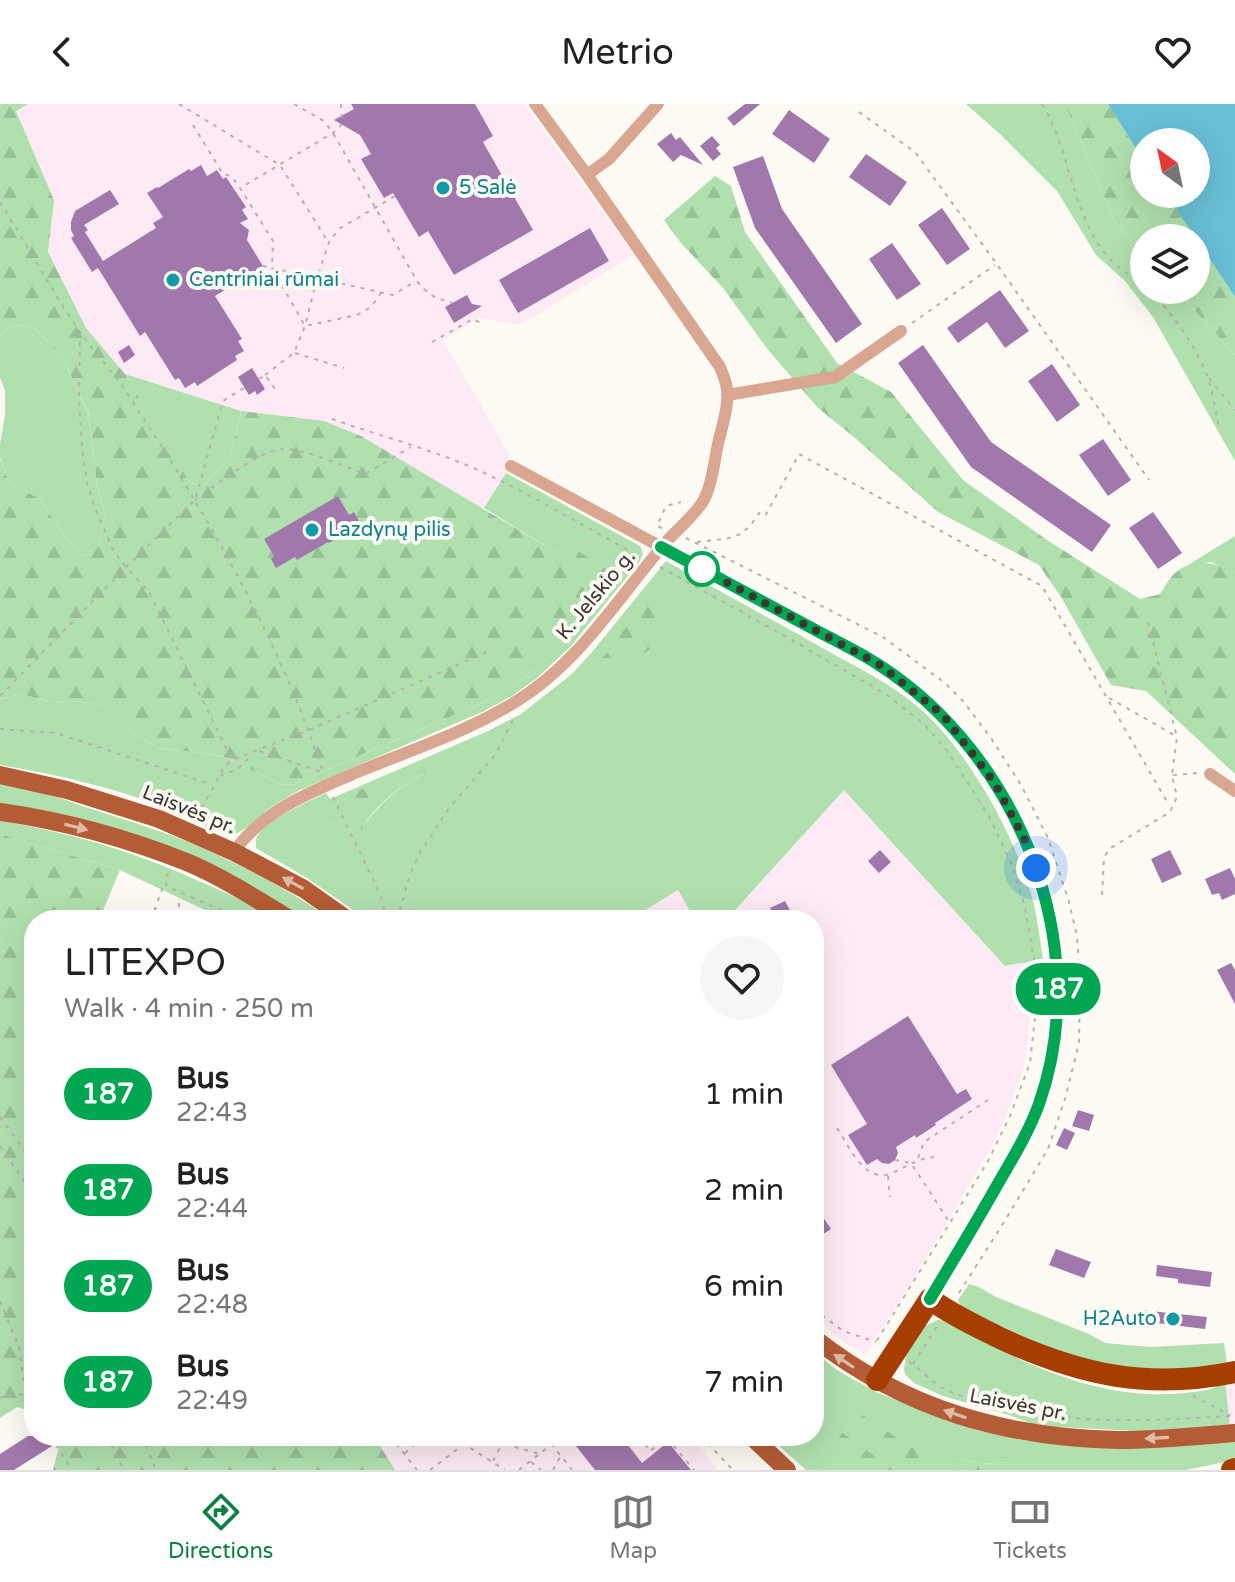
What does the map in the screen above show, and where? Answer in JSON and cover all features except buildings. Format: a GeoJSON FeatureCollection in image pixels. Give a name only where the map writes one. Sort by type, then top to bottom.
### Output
{"type":"FeatureCollection","features":[{"type":"Feature","properties":{"kind":"highway"},"geometry":{"type":"LineString","coordinates":[[877,1380],[904,1359],[939,1305],[1019,1347],[1089,1371],[1152,1380],[1190,1379],[1235,1372]]}},
{"type":"Feature","properties":{"kind":"main road","name":"Laisvės pr."},"geometry":{"type":"LineString","coordinates":[[0,775],[67,790],[159,819],[234,852],[304,889],[334,910]]}},
{"type":"Feature","properties":{"kind":"main road"},"geometry":{"type":"LineString","coordinates":[[0,812],[36,817],[115,837],[191,864],[274,910]]}},
{"type":"Feature","properties":{"kind":"main road","name":"Laisvės pr."},"geometry":{"type":"LineString","coordinates":[[824,1345],[853,1367],[897,1391],[965,1418],[1030,1433],[1123,1440],[1234,1422]]}},
{"type":"Feature","properties":{"kind":"main road"},"geometry":{"type":"LineString","coordinates":[[762,1446],[787,1470]]}},
{"type":"Feature","properties":{"kind":"street","name":"K. Jelskio g."},"geometry":{"type":"LineString","coordinates":[[234,852],[243,839],[288,805],[328,785],[475,724],[508,707],[561,668],[702,502],[708,488],[728,401],[720,367],[535,104]]}},
{"type":"Feature","properties":{"kind":"street"},"geometry":{"type":"LineString","coordinates":[[587,175],[609,159],[658,104]]}},
{"type":"Feature","properties":{"kind":"street"},"geometry":{"type":"LineString","coordinates":[[727,395],[835,377],[901,331]]}},
{"type":"Feature","properties":{"kind":"street"},"geometry":{"type":"LineString","coordinates":[[511,466],[880,665],[935,707],[959,734],[994,782],[1025,840],[1036,868],[1053,938],[1058,976],[1054,1048],[1048,1075],[1025,1138],[939,1305]]}},
{"type":"Feature","properties":{"kind":"street"},"geometry":{"type":"LineString","coordinates":[[1210,774],[1235,791]]}},
{"type":"Feature","properties":{"kind":"path"},"geometry":{"type":"LineString","coordinates":[[179,104],[280,165],[329,242]]}},
{"type":"Feature","properties":{"kind":"path"},"geometry":{"type":"LineString","coordinates":[[294,104],[324,121],[333,133],[417,281],[427,293],[452,303]]}},
{"type":"Feature","properties":{"kind":"path"},"geometry":{"type":"LineString","coordinates":[[341,104],[342,124]]}},
{"type":"Feature","properties":{"kind":"path"},"geometry":{"type":"LineString","coordinates":[[1042,104],[1056,130],[1092,232],[1109,258],[1130,274]]}},
{"type":"Feature","properties":{"kind":"path"},"geometry":{"type":"LineString","coordinates":[[308,112],[310,107]]}},
{"type":"Feature","properties":{"kind":"path"},"geometry":{"type":"LineString","coordinates":[[859,112],[915,152],[1149,480]]}},
{"type":"Feature","properties":{"kind":"path"},"geometry":{"type":"LineString","coordinates":[[240,188],[333,133],[346,119]]}},
{"type":"Feature","properties":{"kind":"path"},"geometry":{"type":"LineString","coordinates":[[193,125],[223,174],[231,176],[240,188],[273,241],[272,268],[305,326]]}},
{"type":"Feature","properties":{"kind":"path"},"geometry":{"type":"LineString","coordinates":[[259,379],[294,353],[329,242],[339,229],[395,196]]}},
{"type":"Feature","properties":{"kind":"path"},"geometry":{"type":"LineString","coordinates":[[0,202],[80,332],[123,387],[195,500],[251,601],[288,677],[323,772],[258,751]]}},
{"type":"Feature","properties":{"kind":"path"},"geometry":{"type":"LineString","coordinates":[[901,331],[996,263]]}},
{"type":"Feature","properties":{"kind":"path"},"geometry":{"type":"LineString","coordinates":[[263,266],[393,295],[417,281]]}},
{"type":"Feature","properties":{"kind":"path"},"geometry":{"type":"LineString","coordinates":[[305,326],[357,315],[371,307],[381,293]]}},
{"type":"Feature","properties":{"kind":"path"},"geometry":{"type":"LineString","coordinates":[[1162,304],[1193,348],[1208,377],[1219,430]]}},
{"type":"Feature","properties":{"kind":"path"},"geometry":{"type":"LineString","coordinates":[[461,319],[464,323]]}},
{"type":"Feature","properties":{"kind":"path"},"geometry":{"type":"LineString","coordinates":[[432,342],[473,319],[484,325]]}},
{"type":"Feature","properties":{"kind":"path"},"geometry":{"type":"LineString","coordinates":[[80,332],[82,447],[87,483],[95,508],[113,550],[149,592],[232,760]]}},
{"type":"Feature","properties":{"kind":"path"},"geometry":{"type":"LineString","coordinates":[[294,353],[344,368]]}},
{"type":"Feature","properties":{"kind":"path"},"geometry":{"type":"LineString","coordinates":[[265,375],[275,389]]}},
{"type":"Feature","properties":{"kind":"path"},"geometry":{"type":"LineString","coordinates":[[1208,377],[1235,410]]}},
{"type":"Feature","properties":{"kind":"path"},"geometry":{"type":"LineString","coordinates":[[195,500],[223,401],[244,388]]}},
{"type":"Feature","properties":{"kind":"path"},"geometry":{"type":"LineString","coordinates":[[332,419],[453,460],[511,486],[887,695],[925,725],[948,752],[989,816],[1012,865],[1025,907],[1036,972],[1037,1000],[1030,1063],[987,1163],[876,1342],[843,1331],[824,1317]]}},
{"type":"Feature","properties":{"kind":"path"},"geometry":{"type":"LineString","coordinates":[[0,696],[195,500],[257,458],[281,449],[302,452],[365,474],[412,446]]}},
{"type":"Feature","properties":{"kind":"path"},"geometry":{"type":"LineString","coordinates":[[695,542],[739,536],[752,525],[759,513],[765,516],[799,454],[1042,586],[1169,805]]}},
{"type":"Feature","properties":{"kind":"path"},"geometry":{"type":"LineString","coordinates":[[681,502],[666,506],[657,526],[883,637],[945,683],[963,701],[1021,785],[1048,838],[1066,891],[1077,936],[1079,1043],[1048,1149],[1001,1227],[939,1305],[904,1359],[945,1390],[1012,1410],[1053,1417],[1234,1422]]}},
{"type":"Feature","properties":{"kind":"path"},"geometry":{"type":"LineString","coordinates":[[1102,895],[1104,858],[1109,849],[1170,812],[1177,797],[1172,775],[1177,737],[1148,622]]}},
{"type":"Feature","properties":{"kind":"path"},"geometry":{"type":"LineString","coordinates":[[202,808],[224,767],[232,760],[309,730],[491,650]]}},
{"type":"Feature","properties":{"kind":"path"},"geometry":{"type":"LineString","coordinates":[[400,910],[410,874],[421,851],[449,808],[496,754],[524,696]]}},
{"type":"Feature","properties":{"kind":"path"},"geometry":{"type":"LineString","coordinates":[[1106,696],[1177,737]]}},
{"type":"Feature","properties":{"kind":"path"},"geometry":{"type":"LineString","coordinates":[[0,729],[56,733],[213,785]]}},
{"type":"Feature","properties":{"kind":"path"},"geometry":{"type":"LineString","coordinates":[[219,776],[246,762],[250,753]]}},
{"type":"Feature","properties":{"kind":"path"},"geometry":{"type":"LineString","coordinates":[[1172,775],[1190,772],[1210,774]]}},
{"type":"Feature","properties":{"kind":"path"},"geometry":{"type":"LineString","coordinates":[[328,785],[380,894],[384,910]]}},
{"type":"Feature","properties":{"kind":"path"},"geometry":{"type":"LineString","coordinates":[[154,910],[168,873]]}},
{"type":"Feature","properties":{"kind":"path"},"geometry":{"type":"LineString","coordinates":[[165,882],[168,887],[221,910]]}},
{"type":"Feature","properties":{"kind":"path"},"geometry":{"type":"LineString","coordinates":[[179,903],[179,910]]}},
{"type":"Feature","properties":{"kind":"path"},"geometry":{"type":"LineString","coordinates":[[918,1159],[924,1142],[957,1124],[988,1100]]}},
{"type":"Feature","properties":{"kind":"path"},"geometry":{"type":"LineString","coordinates":[[0,1117],[24,1149]]}},
{"type":"Feature","properties":{"kind":"path"},"geometry":{"type":"LineString","coordinates":[[837,1128],[864,1168],[877,1175],[888,1175],[918,1159],[934,1157]]}},
{"type":"Feature","properties":{"kind":"path"},"geometry":{"type":"LineString","coordinates":[[0,1146],[24,1181]]}},
{"type":"Feature","properties":{"kind":"path"},"geometry":{"type":"LineString","coordinates":[[895,1160],[911,1163],[951,1224]]}},
{"type":"Feature","properties":{"kind":"path"},"geometry":{"type":"LineString","coordinates":[[888,1175],[890,1197]]}},
{"type":"Feature","properties":{"kind":"path"},"geometry":{"type":"LineString","coordinates":[[0,1301],[19,1347],[24,1381]]}},
{"type":"Feature","properties":{"kind":"path"},"geometry":{"type":"LineString","coordinates":[[0,1398],[24,1395]]}},
{"type":"Feature","properties":{"kind":"path"},"geometry":{"type":"LineString","coordinates":[[1192,1396],[1234,1422]]}},
{"type":"Feature","properties":{"kind":"path"},"geometry":{"type":"LineString","coordinates":[[57,1446],[68,1464],[67,1470]]}},
{"type":"Feature","properties":{"kind":"path"},"geometry":{"type":"LineString","coordinates":[[112,1446],[122,1470]]}},
{"type":"Feature","properties":{"kind":"path"},"geometry":{"type":"LineString","coordinates":[[146,1446],[156,1470]]}},
{"type":"Feature","properties":{"kind":"path"},"geometry":{"type":"LineString","coordinates":[[398,1446],[417,1470]]}},
{"type":"Feature","properties":{"kind":"path"},"geometry":{"type":"LineString","coordinates":[[404,1454],[413,1446]]}},
{"type":"Feature","properties":{"kind":"path"},"geometry":{"type":"LineString","coordinates":[[430,1470],[461,1446]]}},
{"type":"Feature","properties":{"kind":"path"},"geometry":{"type":"LineString","coordinates":[[467,1446],[505,1470]]}},
{"type":"Feature","properties":{"kind":"path"},"geometry":{"type":"LineString","coordinates":[[493,1462],[501,1446]]}},
{"type":"Feature","properties":{"kind":"path"},"geometry":{"type":"LineString","coordinates":[[512,1446],[540,1454]]}},
{"type":"Feature","properties":{"kind":"path"},"geometry":{"type":"LineString","coordinates":[[519,1470],[550,1446]]}},
{"type":"Feature","properties":{"kind":"path"},"geometry":{"type":"LineString","coordinates":[[554,1446],[572,1470]]}},
{"type":"Feature","properties":{"kind":"path"},"geometry":{"type":"LineString","coordinates":[[674,1446],[694,1470]]}},
{"type":"Feature","properties":{"kind":"path"},"geometry":{"type":"LineString","coordinates":[[710,1446],[733,1470]]}},
{"type":"Feature","properties":{"kind":"path"},"geometry":{"type":"LineString","coordinates":[[553,1470],[561,1456]]}},
{"type":"Feature","properties":{"kind":"path"},"geometry":{"type":"LineString","coordinates":[[530,1462],[539,1469]]}},
{"type":"Feature","properties":{"kind":"shaded area"},"geometry":{"type":"Polygon","coordinates":[[[28,104],[524,104],[634,255],[520,325],[479,318],[443,340],[509,454],[506,473],[484,508],[324,421],[241,411],[125,374],[86,328],[48,252],[54,200],[16,110],[28,104]]]}},
{"type":"Feature","properties":{"kind":"shaded area"},"geometry":{"type":"Polygon","coordinates":[[[844,790],[1004,965],[1030,964],[1026,1058],[997,1137],[865,1355],[824,1325],[824,910],[735,910],[844,790]]]}},
{"type":"Feature","properties":{"kind":"shaded area"},"geometry":{"type":"Polygon","coordinates":[[[678,890],[689,910],[645,910],[678,890]]]}},
{"type":"Feature","properties":{"kind":"shaded area"},"geometry":{"type":"Polygon","coordinates":[[[1235,1379],[1235,1425],[1230,1426],[1225,1381],[1235,1379]]]}},
{"type":"Feature","properties":{"kind":"shaded area"},"geometry":{"type":"Polygon","coordinates":[[[380,1446],[700,1446],[718,1470],[395,1470],[380,1446]]]}},
{"type":"Feature","properties":{"kind":"green space"},"geometry":{"type":"Polygon","coordinates":[[[0,104],[28,104],[16,111],[54,200],[48,252],[86,328],[125,374],[188,480],[195,485],[206,483],[230,456],[241,411],[324,421],[361,436],[549,548],[564,553],[578,551],[623,580],[569,639],[499,696],[296,784],[282,785],[222,756],[158,748],[126,728],[106,705],[50,702],[21,694],[0,699],[0,458],[9,482],[40,499],[82,556],[93,554],[97,548],[106,517],[97,486],[89,414],[61,355],[33,327],[15,325],[3,331],[0,337],[0,104]]]}},
{"type":"Feature","properties":{"kind":"green space"},"geometry":{"type":"Polygon","coordinates":[[[966,104],[1065,104],[1116,224],[1130,240],[1130,287],[1096,255],[1057,191],[966,104]]]}},
{"type":"Feature","properties":{"kind":"green space"},"geometry":{"type":"Polygon","coordinates":[[[1065,104],[1108,104],[1130,139],[1130,208],[1176,208],[1186,224],[1130,224],[1130,240],[1116,224],[1065,104]]]}},
{"type":"Feature","properties":{"kind":"green space"},"geometry":{"type":"Polygon","coordinates":[[[715,176],[731,186],[745,232],[837,363],[891,392],[963,480],[1047,540],[1140,599],[1160,594],[1173,575],[1197,563],[1220,566],[1235,573],[1235,774],[1146,691],[1111,685],[1061,597],[1039,565],[938,512],[818,408],[769,351],[723,288],[664,220],[715,176]]]}},
{"type":"Feature","properties":{"kind":"green space"},"geometry":{"type":"Polygon","coordinates":[[[1210,260],[1235,297],[1235,355],[1189,304],[1210,304],[1210,260]]]}},
{"type":"Feature","properties":{"kind":"green space"},"geometry":{"type":"Polygon","coordinates":[[[1143,304],[1189,304],[1235,355],[1235,461],[1143,304]]]}},
{"type":"Feature","properties":{"kind":"green space"},"geometry":{"type":"Polygon","coordinates":[[[15,325],[33,327],[61,355],[89,415],[97,486],[106,517],[93,554],[82,556],[40,499],[9,482],[0,457],[5,391],[0,377],[0,337],[3,331],[15,325]]]}},
{"type":"Feature","properties":{"kind":"green space"},"geometry":{"type":"Polygon","coordinates":[[[125,374],[241,411],[230,456],[206,483],[195,485],[187,480],[125,374]]]}},
{"type":"Feature","properties":{"kind":"green space"},"geometry":{"type":"Polygon","coordinates":[[[506,473],[640,546],[643,553],[640,561],[571,646],[537,678],[512,696],[482,712],[300,790],[234,834],[215,830],[161,806],[116,791],[0,765],[0,699],[21,694],[50,702],[107,705],[126,728],[158,748],[222,756],[282,785],[296,784],[499,696],[569,639],[564,553],[549,548],[484,508],[506,473]]]}},
{"type":"Feature","properties":{"kind":"green space"},"geometry":{"type":"Polygon","coordinates":[[[1235,536],[1235,573],[1211,562],[1188,565],[1235,536]]]}},
{"type":"Feature","properties":{"kind":"green space"},"geometry":{"type":"Polygon","coordinates":[[[666,561],[867,673],[895,690],[932,720],[980,782],[1007,832],[1027,881],[1043,959],[1005,966],[844,790],[735,910],[689,910],[678,890],[645,910],[353,910],[256,848],[256,838],[280,817],[326,793],[330,799],[488,731],[521,714],[572,674],[666,561]],[[424,774],[346,796],[361,829],[389,797],[424,774]]]}},
{"type":"Feature","properties":{"kind":"green space"},"geometry":{"type":"Polygon","coordinates":[[[644,604],[661,615],[667,625],[656,643],[641,656],[632,659],[601,660],[644,604]]]}},
{"type":"Feature","properties":{"kind":"green space"},"geometry":{"type":"Polygon","coordinates":[[[421,765],[425,773],[389,797],[361,830],[345,796],[421,765]]]}},
{"type":"Feature","properties":{"kind":"green space"},"geometry":{"type":"Polygon","coordinates":[[[0,783],[45,793],[194,845],[272,882],[318,910],[286,910],[236,880],[0,804],[0,783]]]}},
{"type":"Feature","properties":{"kind":"green space"},"geometry":{"type":"Polygon","coordinates":[[[327,803],[343,834],[334,837],[313,824],[309,817],[315,808],[327,803]]]}},
{"type":"Feature","properties":{"kind":"green space"},"geometry":{"type":"Polygon","coordinates":[[[0,821],[101,844],[175,871],[259,910],[205,910],[120,870],[0,834],[0,821]]]}},
{"type":"Feature","properties":{"kind":"green space"},"geometry":{"type":"Polygon","coordinates":[[[0,834],[120,870],[103,910],[24,910],[24,1409],[17,1407],[0,1418],[0,834]]]}},
{"type":"Feature","properties":{"kind":"green space"},"geometry":{"type":"Polygon","coordinates":[[[969,1284],[1105,1343],[1150,1347],[1224,1343],[1227,1363],[1147,1369],[1098,1362],[1075,1355],[1028,1338],[961,1307],[958,1300],[969,1284]]]}},
{"type":"Feature","properties":{"kind":"green space"},"geometry":{"type":"Polygon","coordinates":[[[937,1320],[961,1327],[1042,1369],[1112,1390],[1185,1393],[1211,1389],[1225,1381],[1230,1426],[1137,1431],[1038,1426],[943,1396],[914,1383],[904,1369],[906,1356],[925,1326],[937,1320]]]}},
{"type":"Feature","properties":{"kind":"green space"},"geometry":{"type":"Polygon","coordinates":[[[824,1360],[874,1391],[980,1431],[1021,1440],[1064,1444],[1235,1441],[1235,1460],[1186,1470],[1016,1470],[1016,1465],[1006,1462],[981,1464],[956,1458],[955,1470],[896,1470],[826,1436],[876,1470],[806,1470],[779,1446],[824,1446],[824,1360]]]}},
{"type":"Feature","properties":{"kind":"green space"},"geometry":{"type":"Polygon","coordinates":[[[840,1400],[920,1453],[922,1458],[917,1464],[911,1463],[832,1410],[832,1405],[840,1400]]]}},
{"type":"Feature","properties":{"kind":"green space"},"geometry":{"type":"Polygon","coordinates":[[[829,1423],[896,1470],[869,1467],[826,1436],[824,1428],[829,1423]]]}},
{"type":"Feature","properties":{"kind":"green space"},"geometry":{"type":"Polygon","coordinates":[[[59,1446],[380,1446],[395,1470],[53,1470],[59,1446]]]}},
{"type":"Feature","properties":{"kind":"green space"},"geometry":{"type":"Polygon","coordinates":[[[956,1458],[981,1464],[1006,1462],[1017,1465],[1016,1470],[955,1470],[951,1463],[956,1458]]]}},
{"type":"Feature","properties":{"kind":"water"},"geometry":{"type":"Polygon","coordinates":[[[1108,104],[1235,104],[1235,297],[1210,260],[1210,224],[1186,224],[1175,208],[1210,208],[1210,128],[1130,128],[1130,139],[1108,104]]]}},
{"type":"Feature","properties":{"kind":"bus line","name":"187"},"geometry":{"type":"LineString","coordinates":[[661,547],[880,665],[926,700],[943,715],[994,782],[1025,840],[1036,868],[1045,898],[1057,966],[1058,1015],[1048,1075],[1025,1138],[930,1299]]}},
{"type":"Feature","properties":{"kind":"place","name":"5 Salė"},"geometry":{"type":"Point","coordinates":[443,188]}},
{"type":"Feature","properties":{"kind":"place","name":"Centriniai rūmai"},"geometry":{"type":"Point","coordinates":[173,280]}},
{"type":"Feature","properties":{"kind":"place","name":"Lazdynų pilis"},"geometry":{"type":"Point","coordinates":[312,530]}},
{"type":"Feature","properties":{"kind":"place","name":"H2Auto"},"geometry":{"type":"Point","coordinates":[1173,1319]}},
{"type":"Feature","properties":{"kind":"route"},"geometry":{"type":"LineString","coordinates":[[702,569],[880,665],[943,715],[994,782],[1025,840],[1036,868]]}}]}
